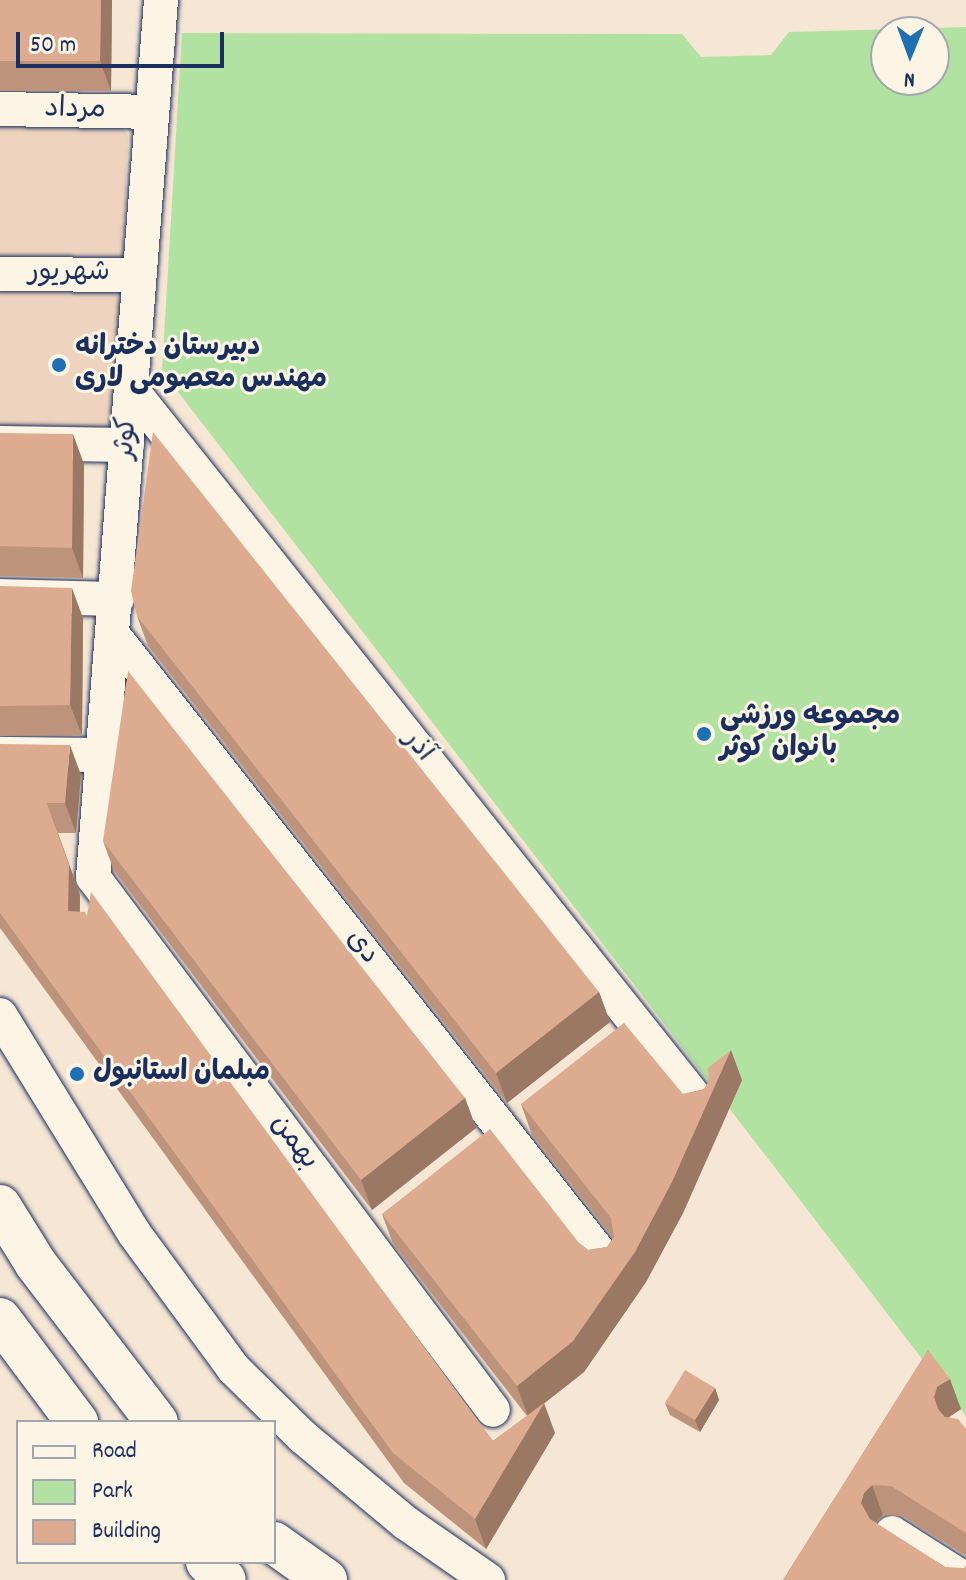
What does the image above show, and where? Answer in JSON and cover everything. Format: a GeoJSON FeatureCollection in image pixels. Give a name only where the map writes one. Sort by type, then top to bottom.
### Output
{"type":"FeatureCollection","features":[{"type":"Feature","properties":{"kind":"main road"},"geometry":{"type":"LineString","coordinates":[[0,1206],[36,1264],[155,1420]]}},
{"type":"Feature","properties":{"kind":"main road"},"geometry":{"type":"LineString","coordinates":[[0,1319],[76,1420]]}},
{"type":"Feature","properties":{"kind":"main road"},"geometry":{"type":"LineString","coordinates":[[276,1544],[326,1580]]}},
{"type":"Feature","properties":{"kind":"main road"},"geometry":{"type":"LineString","coordinates":[[209,1564],[225,1580]]}},
{"type":"Feature","properties":{"kind":"street","name":"کوثر"},"geometry":{"type":"LineString","coordinates":[[93,877],[117,599],[150,112],[161,0]]}},
{"type":"Feature","properties":{"kind":"street","name":"مرداد"},"geometry":{"type":"LineString","coordinates":[[0,109],[150,112]]}},
{"type":"Feature","properties":{"kind":"street","name":"شهریور"},"geometry":{"type":"LineString","coordinates":[[0,274],[139,275]]}},
{"type":"Feature","properties":{"kind":"street","name":"آذر"},"geometry":{"type":"LineString","coordinates":[[131,389],[627,1034],[701,1105]]}},
{"type":"Feature","properties":{"kind":"street"},"geometry":{"type":"LineString","coordinates":[[0,443],[127,445]]}},
{"type":"Feature","properties":{"kind":"street"},"geometry":{"type":"LineString","coordinates":[[0,596],[117,599]]}},
{"type":"Feature","properties":{"kind":"street","name":"دی"},"geometry":{"type":"LineString","coordinates":[[114,636],[606,1261]]}},
{"type":"Feature","properties":{"kind":"street"},"geometry":{"type":"LineString","coordinates":[[0,754],[104,755]]}},
{"type":"Feature","properties":{"kind":"street","name":"بهمن"},"geometry":{"type":"LineString","coordinates":[[93,877],[377,1231],[493,1410]]}},
{"type":"Feature","properties":{"kind":"street"},"geometry":{"type":"LineString","coordinates":[[0,1015],[134,1233],[234,1369],[303,1437],[406,1523],[488,1580]]}},
{"type":"Feature","properties":{"kind":"street"},"geometry":{"type":"LineString","coordinates":[[892,1533],[966,1580]]}},
{"type":"Feature","properties":{"kind":"shaded area"},"geometry":{"type":"Polygon","coordinates":[[[0,117],[115,119],[128,135],[123,259],[0,258],[0,117]]]}},
{"type":"Feature","properties":{"kind":"shaded area","name":"دبیرستان دخترانه مهندس معصومی لاری"},"geometry":{"type":"Polygon","coordinates":[[[0,286],[109,287],[121,301],[117,430],[0,429],[0,286]]]}},
{"type":"Feature","properties":{"kind":"green space","name":"مجموعه ورزشی بانوان کوثر"},"geometry":{"type":"Polygon","coordinates":[[[950,27],[966,27],[966,1416],[162,371],[182,33],[682,34],[701,57],[771,55],[789,32],[870,30],[870,96],[950,96],[950,27]]]}},
{"type":"Feature","properties":{"kind":"building"},"geometry":{"type":"Polygon","coordinates":[[[0,0],[101,0],[100,61],[0,61],[0,0]]]}},
{"type":"Feature","properties":{"kind":"building"},"geometry":{"type":"Polygon","coordinates":[[[153,432],[599,992],[496,1073],[137,616],[131,591],[153,432]]]}},
{"type":"Feature","properties":{"kind":"building"},"geometry":{"type":"Polygon","coordinates":[[[0,433],[73,434],[72,548],[0,546],[0,433]]]}},
{"type":"Feature","properties":{"kind":"building"},"geometry":{"type":"Polygon","coordinates":[[[0,586],[72,588],[70,705],[0,706],[0,586]]]}},
{"type":"Feature","properties":{"kind":"building"},"geometry":{"type":"Polygon","coordinates":[[[128,671],[465,1098],[361,1180],[103,841],[128,671]]]}},
{"type":"Feature","properties":{"kind":"building"},"geometry":{"type":"Polygon","coordinates":[[[0,744],[70,745],[65,803],[47,803],[69,865],[68,911],[85,912],[87,916],[91,892],[493,1441],[544,1403],[475,1519],[393,1453],[0,913],[0,744]]]}},
{"type":"Feature","properties":{"kind":"building"},"geometry":{"type":"Polygon","coordinates":[[[624,1023],[683,1094],[703,1090],[709,1081],[708,1068],[731,1050],[672,1182],[635,1252],[573,1341],[517,1386],[382,1214],[490,1129],[579,1243],[588,1250],[607,1247],[614,1237],[611,1218],[521,1104],[624,1023]]]}},
{"type":"Feature","properties":{"kind":"building"},"geometry":{"type":"Polygon","coordinates":[[[928,1350],[950,1379],[937,1387],[934,1397],[938,1409],[945,1417],[958,1419],[966,1429],[966,1533],[891,1486],[872,1485],[864,1493],[861,1503],[870,1519],[945,1567],[964,1568],[966,1565],[966,1580],[783,1580],[928,1350]]]}},
{"type":"Feature","properties":{"kind":"building"},"geometry":{"type":"Polygon","coordinates":[[[685,1370],[715,1388],[695,1420],[665,1403],[685,1370]]]}},
{"type":"Feature","properties":{"kind":"place","name":"دبیرستان دخترانه مهندس معصومی لاری"},"geometry":{"type":"Point","coordinates":[59,365]}},
{"type":"Feature","properties":{"kind":"place","name":"مجموعه ورزشی بانوان کوثر"},"geometry":{"type":"Point","coordinates":[704,734]}},
{"type":"Feature","properties":{"kind":"place","name":"مبلمان استانبول"},"geometry":{"type":"Point","coordinates":[77,1074]}}]}
